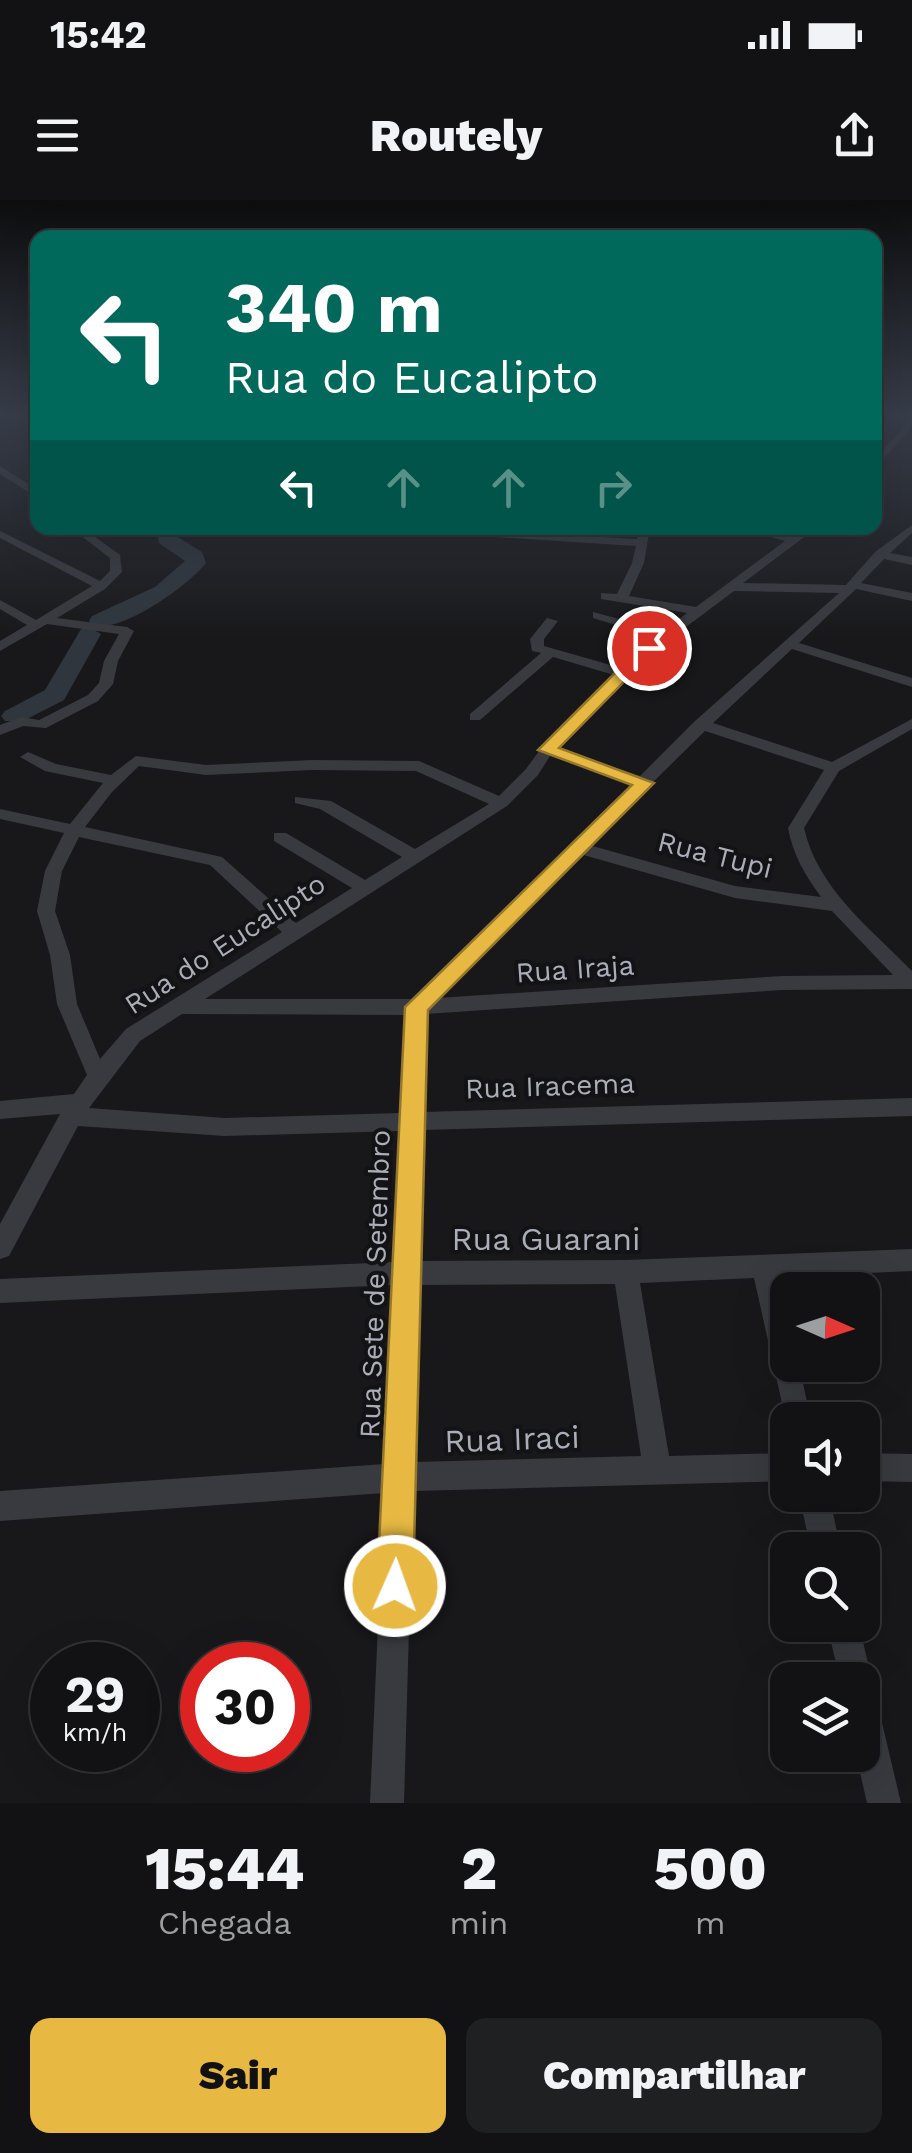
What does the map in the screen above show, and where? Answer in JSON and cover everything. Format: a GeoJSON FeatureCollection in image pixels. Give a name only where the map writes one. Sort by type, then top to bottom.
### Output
{"type":"FeatureCollection","features":[{"type":"Feature","properties":{"kind":"street"},"geometry":{"type":"LineString","coordinates":[[416,1007],[700,724],[850,587],[879,554],[909,532]]}},
{"type":"Feature","properties":{"kind":"street"},"geometry":{"type":"LineString","coordinates":[[0,534],[101,586]]}},
{"type":"Feature","properties":{"kind":"street"},"geometry":{"type":"LineString","coordinates":[[0,647],[101,586],[116,572],[116,558],[90,535]]}},
{"type":"Feature","properties":{"kind":"street"},"geometry":{"type":"LineString","coordinates":[[581,535],[641,543]]}},
{"type":"Feature","properties":{"kind":"street"},"geometry":{"type":"LineString","coordinates":[[622,598],[638,564],[643,535]]}},
{"type":"Feature","properties":{"kind":"street"},"geometry":{"type":"LineString","coordinates":[[775,535],[796,540]]}},
{"type":"Feature","properties":{"kind":"street","name":"Rua do Eucalipto"},"geometry":{"type":"LineString","coordinates":[[0,1248],[74,1109],[97,1073],[133,1035],[501,803],[532,772],[547,750],[664,636],[802,535]]}},
{"type":"Feature","properties":{"kind":"street"},"geometry":{"type":"LineString","coordinates":[[879,554],[912,562]]}},
{"type":"Feature","properties":{"kind":"street"},"geometry":{"type":"LineString","coordinates":[[734,588],[850,587],[912,596]]}},
{"type":"Feature","properties":{"kind":"street"},"geometry":{"type":"LineString","coordinates":[[606,596],[701,612]]}},
{"type":"Feature","properties":{"kind":"street"},"geometry":{"type":"LineString","coordinates":[[0,604],[39,623],[128,631],[114,652],[106,684],[93,698],[41,725],[16,722],[0,731]]}},
{"type":"Feature","properties":{"kind":"street"},"geometry":{"type":"LineString","coordinates":[[598,616],[664,636]]}},
{"type":"Feature","properties":{"kind":"street"},"geometry":{"type":"LineString","coordinates":[[552,621],[536,645],[623,673]]}},
{"type":"Feature","properties":{"kind":"street"},"geometry":{"type":"LineString","coordinates":[[788,644],[912,683]]}},
{"type":"Feature","properties":{"kind":"street"},"geometry":{"type":"LineString","coordinates":[[475,717],[550,652]]}},
{"type":"Feature","properties":{"kind":"street"},"geometry":{"type":"LineString","coordinates":[[911,982],[840,906],[801,857],[796,828],[832,768],[912,723]]}},
{"type":"Feature","properties":{"kind":"street"},"geometry":{"type":"LineString","coordinates":[[700,724],[832,768]]}},
{"type":"Feature","properties":{"kind":"street"},"geometry":{"type":"LineString","coordinates":[[547,750],[645,783]]}},
{"type":"Feature","properties":{"kind":"street"},"geometry":{"type":"LineString","coordinates":[[28,757],[50,768],[110,780]]}},
{"type":"Feature","properties":{"kind":"street"},"geometry":{"type":"LineString","coordinates":[[97,1073],[79,1040],[64,994],[60,956],[46,909],[53,878],[76,831],[110,780],[140,760],[206,770],[405,764],[431,769],[501,803]]}},
{"type":"Feature","properties":{"kind":"street"},"geometry":{"type":"LineString","coordinates":[[301,800],[324,805],[415,857]]}},
{"type":"Feature","properties":{"kind":"street"},"geometry":{"type":"LineString","coordinates":[[0,814],[216,861],[295,932]]}},
{"type":"Feature","properties":{"kind":"street"},"geometry":{"type":"LineString","coordinates":[[280,837],[363,887]]}},
{"type":"Feature","properties":{"kind":"street","name":"Rua Tupi"},"geometry":{"type":"LineString","coordinates":[[578,848],[735,892],[840,906]]}},
{"type":"Feature","properties":{"kind":"street","name":"Rua Iraja"},"geometry":{"type":"LineString","coordinates":[[182,1007],[416,1007],[782,983],[911,982]]}},
{"type":"Feature","properties":{"kind":"street","name":"Rua Sete de Setembro"},"geometry":{"type":"LineString","coordinates":[[387,1803],[416,1007]]}},
{"type":"Feature","properties":{"kind":"street","name":"Rua Iracema"},"geometry":{"type":"LineString","coordinates":[[0,1110],[74,1109],[225,1127],[912,1107]]}},
{"type":"Feature","properties":{"kind":"street","name":"Rua Guarani"},"geometry":{"type":"LineString","coordinates":[[0,1291],[408,1273],[626,1272],[912,1260]]}},
{"type":"Feature","properties":{"kind":"street"},"geometry":{"type":"LineString","coordinates":[[764,1266],[793,1402]]}},
{"type":"Feature","properties":{"kind":"street"},"geometry":{"type":"LineString","coordinates":[[626,1272],[657,1470]]}},
{"type":"Feature","properties":{"kind":"street","name":"Rua Iraci"},"geometry":{"type":"LineString","coordinates":[[0,1506],[399,1478],[770,1467]]}},
{"type":"Feature","properties":{"kind":"street"},"geometry":{"type":"LineString","coordinates":[[880,1467],[912,1468]]}},
{"type":"Feature","properties":{"kind":"street"},"geometry":{"type":"LineString","coordinates":[[877,1772],[884,1803]]}},
{"type":"Feature","properties":{"kind":"waterway"},"geometry":{"type":"LineString","coordinates":[[100,621],[163,592],[196,563],[195,556],[166,539],[166,535]]}},
{"type":"Feature","properties":{"kind":"waterway"},"geometry":{"type":"LineString","coordinates":[[14,716],[55,695],[89,634]]}},
{"type":"Feature","properties":{"kind":"route"},"geometry":{"type":"LineString","coordinates":[[395,1586],[416,1007],[645,783],[547,750],[649,648]]}}]}
